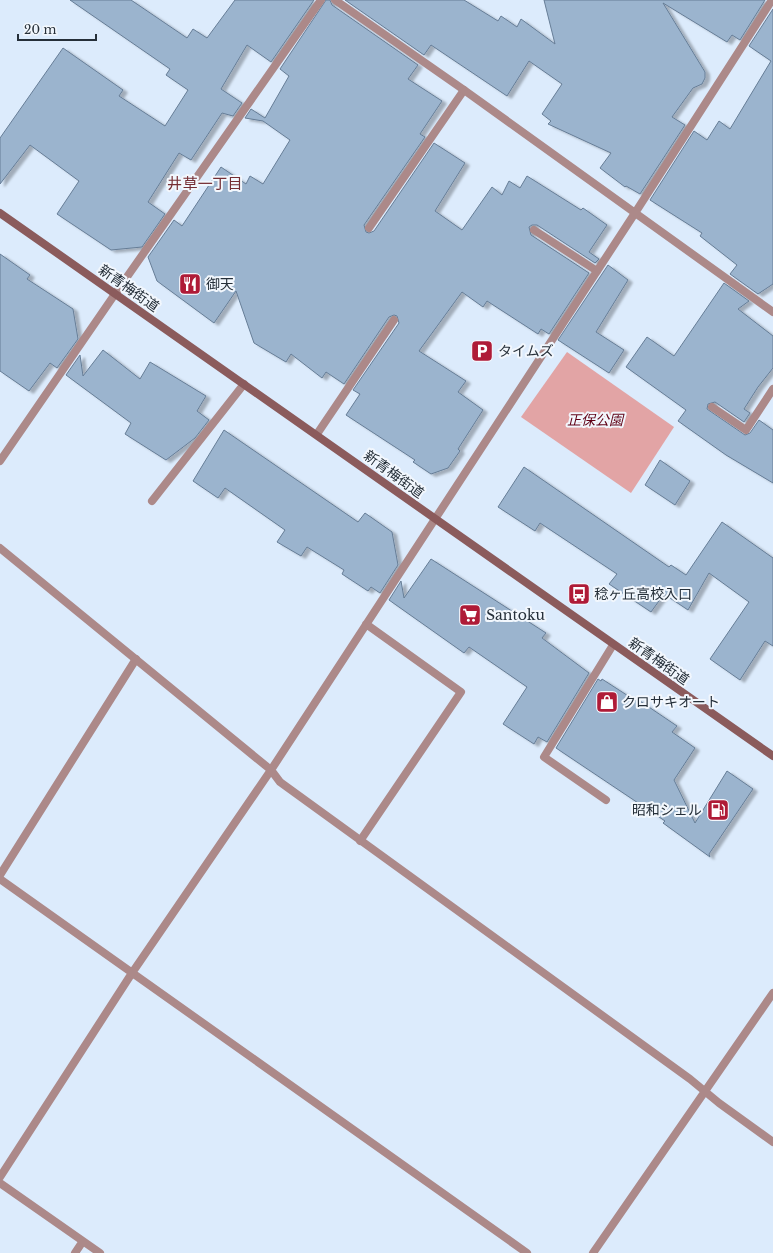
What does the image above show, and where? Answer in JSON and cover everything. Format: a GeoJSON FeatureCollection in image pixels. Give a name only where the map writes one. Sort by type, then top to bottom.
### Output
{"type":"FeatureCollection","features":[{"type":"Feature","properties":{"kind":"main road","name":"新青梅街道"},"geometry":{"type":"LineString","coordinates":[[0,213],[317,434],[435,519],[773,756]]}},
{"type":"Feature","properties":{"kind":"street"},"geometry":{"type":"LineString","coordinates":[[0,461],[321,0]]}},
{"type":"Feature","properties":{"kind":"street"},"geometry":{"type":"LineString","coordinates":[[335,0],[464,90],[773,312]]}},
{"type":"Feature","properties":{"kind":"street"},"geometry":{"type":"LineString","coordinates":[[0,1177],[132,973],[271,770],[597,272],[772,0]]}},
{"type":"Feature","properties":{"kind":"street"},"geometry":{"type":"LineString","coordinates":[[369,228],[464,90]]}},
{"type":"Feature","properties":{"kind":"street"},"geometry":{"type":"LineString","coordinates":[[534,230],[597,272]]}},
{"type":"Feature","properties":{"kind":"street"},"geometry":{"type":"LineString","coordinates":[[317,434],[394,320]]}},
{"type":"Feature","properties":{"kind":"street"},"geometry":{"type":"LineString","coordinates":[[152,501],[244,384]]}},
{"type":"Feature","properties":{"kind":"street"},"geometry":{"type":"LineString","coordinates":[[712,407],[746,430],[773,389]]}},
{"type":"Feature","properties":{"kind":"street"},"geometry":{"type":"LineString","coordinates":[[0,548],[271,770],[280,782],[706,1091],[719,1103],[773,1142]]}},
{"type":"Feature","properties":{"kind":"street"},"geometry":{"type":"LineString","coordinates":[[360,841],[461,692],[366,624]]}},
{"type":"Feature","properties":{"kind":"street"},"geometry":{"type":"LineString","coordinates":[[606,800],[544,757],[613,644]]}},
{"type":"Feature","properties":{"kind":"street"},"geometry":{"type":"LineString","coordinates":[[0,875],[136,659]]}},
{"type":"Feature","properties":{"kind":"street"},"geometry":{"type":"LineString","coordinates":[[0,879],[527,1253]]}},
{"type":"Feature","properties":{"kind":"street"},"geometry":{"type":"LineString","coordinates":[[593,1253],[773,993]]}},
{"type":"Feature","properties":{"kind":"street"},"geometry":{"type":"LineString","coordinates":[[0,1183],[100,1253]]}},
{"type":"Feature","properties":{"kind":"street"},"geometry":{"type":"LineString","coordinates":[[75,1253],[83,1241]]}},
{"type":"Feature","properties":{"kind":"green space","name":"正保公園"},"geometry":{"type":"Polygon","coordinates":[[[567,352],[674,427],[631,493],[521,417],[567,352]]]}},
{"type":"Feature","properties":{"kind":"building"},"geometry":{"type":"Polygon","coordinates":[[[70,0],[131,0],[187,38],[193,29],[207,38],[235,0],[314,0],[271,62],[247,45],[221,89],[242,103],[233,116],[222,113],[191,160],[179,153],[148,202],[165,214],[142,247],[111,250],[57,214],[79,181],[30,145],[0,184],[0,138],[63,48],[123,90],[119,96],[165,126],[188,90],[166,75],[170,69],[70,0]]]}},
{"type":"Feature","properties":{"kind":"building"},"geometry":{"type":"Polygon","coordinates":[[[326,0],[330,0],[332,5],[418,65],[408,79],[442,101],[420,134],[425,137],[364,225],[366,232],[369,233],[374,231],[434,143],[465,163],[435,211],[462,230],[492,187],[502,195],[509,181],[520,188],[527,176],[581,210],[583,208],[607,225],[589,252],[599,259],[595,263],[537,225],[532,225],[529,227],[531,235],[589,273],[549,334],[541,329],[538,334],[487,301],[483,307],[462,292],[419,351],[466,381],[458,392],[483,410],[458,449],[460,451],[448,468],[431,474],[413,462],[415,460],[346,415],[360,394],[353,390],[399,323],[397,316],[394,315],[389,317],[344,384],[326,372],[322,378],[291,354],[286,362],[254,343],[236,291],[214,323],[157,281],[148,257],[174,220],[182,226],[221,167],[246,184],[250,176],[263,184],[290,140],[263,121],[245,118],[251,109],[265,118],[289,76],[280,69],[326,0]]]}},
{"type":"Feature","properties":{"kind":"building"},"geometry":{"type":"Polygon","coordinates":[[[345,0],[464,0],[498,21],[501,16],[517,27],[521,19],[555,44],[544,0],[765,0],[740,40],[732,35],[727,42],[663,3],[705,72],[705,78],[702,84],[693,88],[672,117],[685,125],[640,194],[626,186],[625,187],[600,168],[611,153],[548,124],[551,121],[542,114],[562,84],[529,61],[507,96],[431,45],[424,55],[345,0]]]}},
{"type":"Feature","properties":{"kind":"building"},"geometry":{"type":"Polygon","coordinates":[[[773,9],[773,284],[758,294],[730,274],[737,265],[700,236],[702,233],[650,200],[694,131],[707,140],[719,121],[730,129],[771,61],[749,46],[773,9]]]}},
{"type":"Feature","properties":{"kind":"building"},"geometry":{"type":"Polygon","coordinates":[[[0,254],[30,275],[27,279],[73,309],[78,339],[57,368],[50,363],[29,391],[0,371],[0,254]]]}},
{"type":"Feature","properties":{"kind":"building"},"geometry":{"type":"Polygon","coordinates":[[[608,265],[628,280],[596,332],[624,350],[609,373],[558,340],[608,265]]]}},
{"type":"Feature","properties":{"kind":"building"},"geometry":{"type":"Polygon","coordinates":[[[724,283],[749,301],[738,309],[773,336],[773,368],[758,387],[744,409],[750,413],[744,422],[715,402],[708,404],[707,409],[745,435],[750,433],[759,420],[773,430],[773,483],[726,455],[678,421],[686,410],[626,367],[647,337],[674,356],[724,283]]]}},
{"type":"Feature","properties":{"kind":"building"},"geometry":{"type":"Polygon","coordinates":[[[103,350],[140,379],[150,362],[206,396],[197,411],[209,420],[195,438],[166,460],[125,434],[131,423],[66,375],[80,355],[83,376],[103,350]]]}},
{"type":"Feature","properties":{"kind":"building"},"geometry":{"type":"Polygon","coordinates":[[[224,430],[358,522],[365,513],[392,532],[398,565],[380,593],[371,587],[368,591],[342,574],[344,570],[307,547],[301,556],[277,542],[285,530],[225,488],[218,498],[193,481],[224,430]]]}},
{"type":"Feature","properties":{"kind":"building"},"geometry":{"type":"Polygon","coordinates":[[[660,460],[690,481],[675,505],[645,485],[660,460]]]}},
{"type":"Feature","properties":{"kind":"building"},"geometry":{"type":"Polygon","coordinates":[[[524,467],[669,567],[671,565],[686,575],[722,522],[773,558],[773,646],[765,641],[740,680],[710,659],[749,602],[709,573],[688,610],[664,594],[651,612],[609,584],[617,574],[540,523],[535,531],[498,507],[524,467]]]}},
{"type":"Feature","properties":{"kind":"building"},"geometry":{"type":"Polygon","coordinates":[[[431,559],[546,633],[542,638],[589,673],[547,742],[538,737],[534,744],[503,724],[527,687],[469,647],[464,653],[389,600],[401,581],[404,598],[431,559]]]}},
{"type":"Feature","properties":{"kind":"building"},"geometry":{"type":"Polygon","coordinates":[[[598,679],[601,681],[602,679],[636,701],[637,699],[677,726],[672,732],[695,748],[674,780],[695,823],[727,771],[753,789],[709,854],[710,857],[663,823],[665,821],[556,748],[598,679]]]}},
{"type":"Feature","properties":{"kind":"place","name":"御天"},"geometry":{"type":"Point","coordinates":[190,284]}},
{"type":"Feature","properties":{"kind":"place","name":"タイムズ"},"geometry":{"type":"Point","coordinates":[482,351]}},
{"type":"Feature","properties":{"kind":"place","name":"稔ヶ丘高校入口"},"geometry":{"type":"Point","coordinates":[579,594]}},
{"type":"Feature","properties":{"kind":"place","name":"Santoku"},"geometry":{"type":"Point","coordinates":[470,615]}},
{"type":"Feature","properties":{"kind":"place","name":"クロサキオート"},"geometry":{"type":"Point","coordinates":[607,702]}},
{"type":"Feature","properties":{"kind":"place","name":"昭和シェル"},"geometry":{"type":"Point","coordinates":[718,810]}},
{"type":"Feature","properties":{"kind":"district","name":"井草一丁目"},"geometry":{"type":"Point","coordinates":[205,184]}}]}
